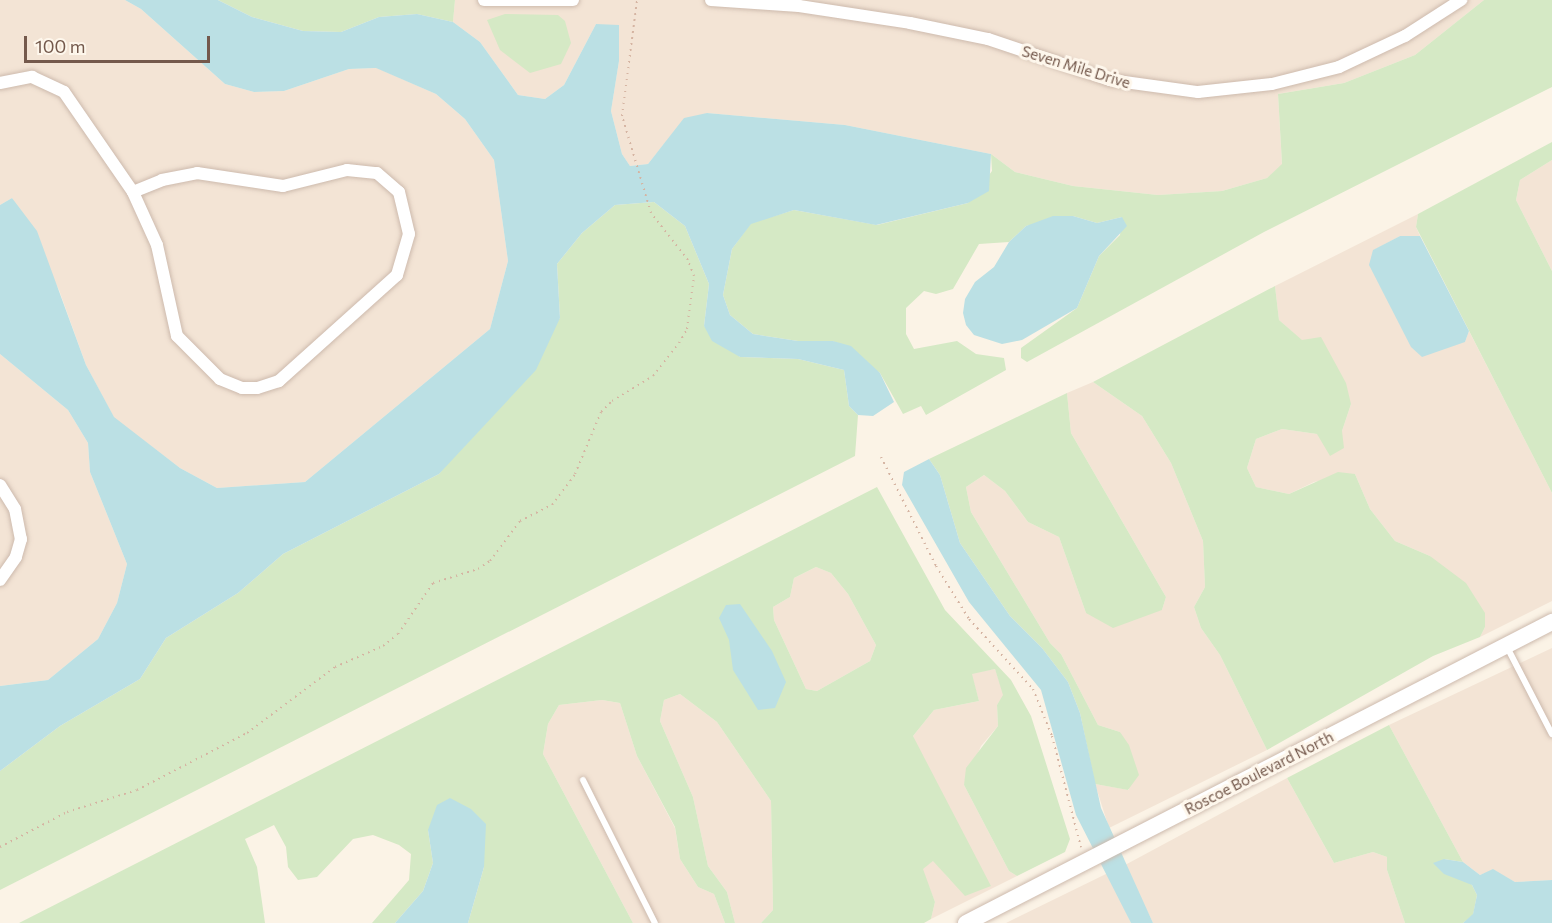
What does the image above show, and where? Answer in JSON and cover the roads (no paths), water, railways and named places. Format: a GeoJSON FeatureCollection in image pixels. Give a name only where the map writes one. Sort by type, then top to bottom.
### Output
{"type":"FeatureCollection","features":[{"type":"Feature","properties":{"kind":"street"},"geometry":{"type":"LineString","coordinates":[[484,0],[573,0]]}},
{"type":"Feature","properties":{"kind":"street","name":"Seven Mile Drive"},"geometry":{"type":"LineString","coordinates":[[711,0],[799,6],[910,23],[988,39],[1110,80],[1198,92],[1272,84],[1339,67],[1406,36],[1461,0]]}},
{"type":"Feature","properties":{"kind":"street"},"geometry":{"type":"LineString","coordinates":[[0,83],[32,77],[64,92],[134,192],[157,245],[177,336],[220,379],[242,388],[268,386],[286,377],[388,287],[408,248],[408,217],[399,192],[384,176],[364,170],[338,171],[283,186],[197,173],[162,180],[134,192]]}},
{"type":"Feature","properties":{"kind":"street"},"geometry":{"type":"LineString","coordinates":[[0,485],[15,509],[21,539],[16,557],[0,580]]}},
{"type":"Feature","properties":{"kind":"street","name":"Roscoe Boulevard North"},"geometry":{"type":"LineString","coordinates":[[966,923],[1552,622]]}},
{"type":"Feature","properties":{"kind":"lane"},"geometry":{"type":"LineString","coordinates":[[1506,645],[1552,734]]}},
{"type":"Feature","properties":{"kind":"lane"},"geometry":{"type":"LineString","coordinates":[[583,780],[655,923]]}},
{"type":"Feature","properties":{"kind":"water"},"geometry":{"type":"Polygon","coordinates":[[[125,0],[218,0],[252,17],[303,31],[341,32],[379,17],[417,14],[453,22],[480,42],[518,95],[545,99],[564,85],[596,24],[619,25],[619,61],[611,111],[622,154],[630,166],[648,164],[684,118],[707,113],[845,125],[991,154],[989,191],[968,203],[876,225],[794,210],[751,224],[732,249],[723,295],[730,315],[753,334],[798,341],[833,341],[851,346],[880,373],[894,402],[873,416],[858,415],[849,406],[844,370],[798,359],[740,357],[712,341],[704,326],[709,284],[685,226],[654,202],[615,205],[582,233],[557,264],[560,318],[536,370],[439,474],[283,554],[238,593],[166,638],[140,679],[60,726],[0,771],[0,686],[48,680],[98,639],[117,603],[127,564],[90,472],[88,443],[68,410],[0,354],[0,205],[12,198],[37,231],[86,365],[114,417],[180,468],[217,488],[305,482],[490,329],[508,261],[494,160],[465,119],[436,94],[376,68],[349,69],[284,91],[254,92],[225,84],[141,9],[125,0]]]}},
{"type":"Feature","properties":{"kind":"water"},"geometry":{"type":"Polygon","coordinates":[[[1053,216],[1073,216],[1097,223],[1122,217],[1127,226],[1099,256],[1077,308],[1022,340],[1002,344],[974,335],[966,325],[963,313],[965,299],[975,282],[994,267],[1009,242],[1026,226],[1053,216]]]}},
{"type":"Feature","properties":{"kind":"water"},"geometry":{"type":"Polygon","coordinates":[[[1400,236],[1420,236],[1469,331],[1465,342],[1422,357],[1411,347],[1369,265],[1373,250],[1400,236]]]}},
{"type":"Feature","properties":{"kind":"water"},"geometry":{"type":"Polygon","coordinates":[[[929,459],[940,475],[960,543],[1010,616],[1042,648],[1068,682],[1080,713],[1101,808],[1153,923],[1131,923],[1076,815],[1041,690],[969,602],[902,485],[904,472],[929,459]]]}},
{"type":"Feature","properties":{"kind":"water"},"geometry":{"type":"Polygon","coordinates":[[[740,604],[772,651],[786,682],[775,708],[758,710],[733,670],[729,640],[719,618],[726,605],[740,604]]]}},
{"type":"Feature","properties":{"kind":"water"},"geometry":{"type":"Polygon","coordinates":[[[450,798],[471,809],[486,824],[484,867],[468,923],[395,923],[423,891],[433,863],[428,830],[437,805],[450,798]]]}},
{"type":"Feature","properties":{"kind":"water"},"geometry":{"type":"Polygon","coordinates":[[[1444,859],[1463,862],[1480,875],[1493,869],[1515,882],[1552,880],[1552,923],[1463,923],[1473,914],[1477,895],[1472,885],[1444,874],[1433,863],[1444,859]]]}}]}
